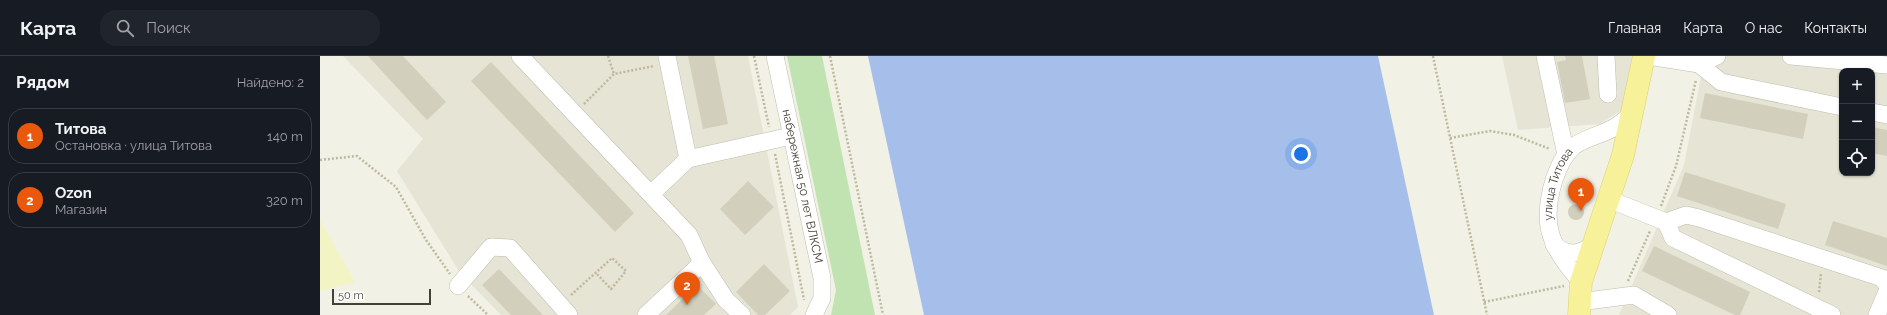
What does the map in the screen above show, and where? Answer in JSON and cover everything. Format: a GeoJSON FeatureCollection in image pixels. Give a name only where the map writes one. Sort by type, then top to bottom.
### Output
{"type":"FeatureCollection","features":[{"type":"Feature","properties":{"kind":"main road"},"geometry":{"type":"LineString","coordinates":[[1580,300],[1593,245],[1623,155],[1633,114],[1644,56]]}},
{"type":"Feature","properties":{"kind":"street"},"geometry":{"type":"LineString","coordinates":[[520,56],[690,235],[702,263],[726,300],[742,315]]}},
{"type":"Feature","properties":{"kind":"street","name":"набережная 50 лет ВЛКСМ"},"geometry":{"type":"LineString","coordinates":[[775,56],[822,278],[822,298],[814,315]]}},
{"type":"Feature","properties":{"kind":"street"},"geometry":{"type":"LineString","coordinates":[[1545,56],[1566,155]]}},
{"type":"Feature","properties":{"kind":"street"},"geometry":{"type":"LineString","coordinates":[[1606,56],[1608,94]]}},
{"type":"Feature","properties":{"kind":"street"},"geometry":{"type":"LineString","coordinates":[[1648,56],[1700,64],[1720,82],[1839,105]]}},
{"type":"Feature","properties":{"kind":"street"},"geometry":{"type":"LineString","coordinates":[[1700,64],[1717,56]]}},
{"type":"Feature","properties":{"kind":"street"},"geometry":{"type":"LineString","coordinates":[[1791,56],[1887,65]]}},
{"type":"Feature","properties":{"kind":"street"},"geometry":{"type":"LineString","coordinates":[[668,60],[688,159]]}},
{"type":"Feature","properties":{"kind":"street"},"geometry":{"type":"LineString","coordinates":[[1875,113],[1887,115]]}},
{"type":"Feature","properties":{"kind":"street","name":"улица Титова"},"geometry":{"type":"LineString","coordinates":[[1580,300],[1563,261],[1554,245],[1550,233],[1548,213],[1550,194],[1557,172],[1566,155],[1574,147],[1588,138],[1615,127],[1633,114]]}},
{"type":"Feature","properties":{"kind":"street"},"geometry":{"type":"LineString","coordinates":[[651,194],[688,159],[791,136]]}},
{"type":"Feature","properties":{"kind":"street"},"geometry":{"type":"LineString","coordinates":[[1608,199],[1661,220],[1686,215],[1698,218],[1882,278],[1887,285]]}},
{"type":"Feature","properties":{"kind":"street"},"geometry":{"type":"LineString","coordinates":[[1661,220],[1673,238],[1825,311]]}},
{"type":"Feature","properties":{"kind":"street"},"geometry":{"type":"LineString","coordinates":[[1554,245],[1563,252],[1574,254],[1583,252],[1593,245]]}},
{"type":"Feature","properties":{"kind":"street"},"geometry":{"type":"LineString","coordinates":[[458,286],[491,247],[510,248],[564,310]]}},
{"type":"Feature","properties":{"kind":"street"},"geometry":{"type":"LineString","coordinates":[[646,315],[702,263]]}},
{"type":"Feature","properties":{"kind":"street"},"geometry":{"type":"LineString","coordinates":[[1878,315],[1887,292]]}},
{"type":"Feature","properties":{"kind":"street"},"geometry":{"type":"LineString","coordinates":[[1580,300],[1634,295],[1668,315]]}},
{"type":"Feature","properties":{"kind":"path"},"geometry":{"type":"LineString","coordinates":[[608,56],[614,74]]}},
{"type":"Feature","properties":{"kind":"path"},"geometry":{"type":"LineString","coordinates":[[754,56],[805,301]]}},
{"type":"Feature","properties":{"kind":"path"},"geometry":{"type":"LineString","coordinates":[[830,56],[884,315]]}},
{"type":"Feature","properties":{"kind":"path"},"geometry":{"type":"LineString","coordinates":[[1434,56],[1487,315]]}},
{"type":"Feature","properties":{"kind":"path"},"geometry":{"type":"LineString","coordinates":[[574,113],[614,74],[668,60]]}},
{"type":"Feature","properties":{"kind":"path"},"geometry":{"type":"LineString","coordinates":[[1621,297],[1661,220],[1676,166],[1700,64]]}},
{"type":"Feature","properties":{"kind":"path"},"geometry":{"type":"LineString","coordinates":[[1450,138],[1490,131],[1514,135],[1566,155]]}},
{"type":"Feature","properties":{"kind":"path"},"geometry":{"type":"LineString","coordinates":[[320,160],[357,156],[396,187],[426,240],[458,286],[488,315]]}},
{"type":"Feature","properties":{"kind":"path"},"geometry":{"type":"LineString","coordinates":[[564,310],[596,272],[612,258],[626,271],[611,289],[596,272]]}},
{"type":"Feature","properties":{"kind":"path"},"geometry":{"type":"LineString","coordinates":[[1822,259],[1825,311]]}},
{"type":"Feature","properties":{"kind":"path"},"geometry":{"type":"LineString","coordinates":[[1484,302],[1580,300]]}},
{"type":"Feature","properties":{"kind":"shaded area"},"geometry":{"type":"Polygon","coordinates":[[[343,56],[748,56],[798,307],[790,315],[501,315],[460,273],[397,171],[423,139],[343,56]]]}},
{"type":"Feature","properties":{"kind":"shaded area"},"geometry":{"type":"Polygon","coordinates":[[[787,56],[822,56],[875,315],[831,315],[836,290],[787,56]]]}},
{"type":"Feature","properties":{"kind":"shaded area"},"geometry":{"type":"Polygon","coordinates":[[[1502,56],[1632,56],[1626,107],[1600,124],[1518,130],[1502,56]]]}},
{"type":"Feature","properties":{"kind":"shaded area"},"geometry":{"type":"Polygon","coordinates":[[[1705,56],[1887,56],[1887,315],[1619,315],[1684,165],[1705,56]]]}},
{"type":"Feature","properties":{"kind":"sand"},"geometry":{"type":"Polygon","coordinates":[[[320,220],[355,282],[320,291],[320,220]]]}},
{"type":"Feature","properties":{"kind":"water"},"geometry":{"type":"Polygon","coordinates":[[[868,56],[1378,56],[1434,315],[924,315],[868,56]]]}},
{"type":"Feature","properties":{"kind":"building"},"geometry":{"type":"Polygon","coordinates":[[[368,56],[403,56],[446,102],[427,120],[368,56]]]}},
{"type":"Feature","properties":{"kind":"building"},"geometry":{"type":"Polygon","coordinates":[[[688,56],[714,56],[728,124],[703,129],[688,56]]]}},
{"type":"Feature","properties":{"kind":"building"},"geometry":{"type":"Polygon","coordinates":[[[1565,56],[1582,56],[1590,99],[1565,103],[1557,62],[1566,60],[1565,56]]]}},
{"type":"Feature","properties":{"kind":"building"},"geometry":{"type":"Polygon","coordinates":[[[491,62],[634,213],[615,232],[471,81],[491,62]]]}},
{"type":"Feature","properties":{"kind":"building"},"geometry":{"type":"Polygon","coordinates":[[[1705,93],[1808,114],[1803,139],[1700,118],[1705,93]]]}},
{"type":"Feature","properties":{"kind":"building"},"geometry":{"type":"Polygon","coordinates":[[[1875,128],[1887,130],[1887,156],[1875,154],[1875,128]]]}},
{"type":"Feature","properties":{"kind":"building"},"geometry":{"type":"Polygon","coordinates":[[[1685,172],[1786,204],[1778,229],[1677,196],[1685,172]]]}},
{"type":"Feature","properties":{"kind":"building"},"geometry":{"type":"Polygon","coordinates":[[[748,181],[774,207],[745,235],[720,209],[748,181]]]}},
{"type":"Feature","properties":{"kind":"building"},"geometry":{"type":"Polygon","coordinates":[[[1576,204],[1582,206],[1584,212],[1582,218],[1576,220],[1570,218],[1568,212],[1570,206],[1576,204]]]}},
{"type":"Feature","properties":{"kind":"building"},"geometry":{"type":"Polygon","coordinates":[[[1833,221],[1887,238],[1887,266],[1825,245],[1833,221]]]}},
{"type":"Feature","properties":{"kind":"building"},"geometry":{"type":"Polygon","coordinates":[[[1654,246],[1750,292],[1740,315],[1735,315],[1642,271],[1654,246]]]}},
{"type":"Feature","properties":{"kind":"building"},"geometry":{"type":"Polygon","coordinates":[[[764,264],[790,291],[765,315],[758,315],[736,292],[764,264]]]}},
{"type":"Feature","properties":{"kind":"building"},"geometry":{"type":"Polygon","coordinates":[[[499,269],[543,315],[511,315],[482,285],[499,269]]]}},
{"type":"Feature","properties":{"kind":"building"},"geometry":{"type":"Polygon","coordinates":[[[697,285],[716,304],[704,315],[666,315],[697,285]]]}},
{"type":"Feature","properties":{"kind":"place","name":"Титова"},"geometry":{"type":"Point","coordinates":[1581,211]}},
{"type":"Feature","properties":{"kind":"place","name":"Ozon"},"geometry":{"type":"Point","coordinates":[687,305]}}]}
